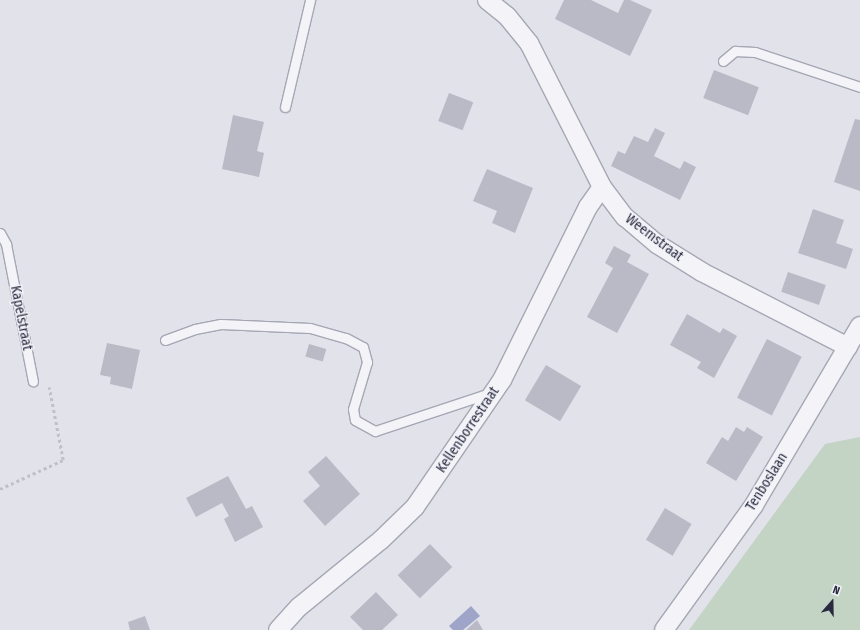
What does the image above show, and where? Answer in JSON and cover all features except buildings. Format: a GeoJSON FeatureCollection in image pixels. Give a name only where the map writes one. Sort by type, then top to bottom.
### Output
{"type":"FeatureCollection","features":[{"type":"Feature","properties":{"kind":"street","name":"Weemstraat"},"geometry":{"type":"LineString","coordinates":[[487,0],[507,16],[529,43],[602,187],[625,217],[657,244],[702,272],[848,347]]}},
{"type":"Feature","properties":{"kind":"street","name":"Kellenborrestraat"},"geometry":{"type":"LineString","coordinates":[[278,630],[299,607],[381,540],[415,507],[491,393],[502,380],[540,308],[588,206],[602,187]]}},
{"type":"Feature","properties":{"kind":"street","name":"Tenboslaan"},"geometry":{"type":"LineString","coordinates":[[664,630],[754,505],[860,326]]}},
{"type":"Feature","properties":{"kind":"lane"},"geometry":{"type":"LineString","coordinates":[[285,107],[310,0]]}},
{"type":"Feature","properties":{"kind":"lane"},"geometry":{"type":"LineString","coordinates":[[723,62],[735,51],[755,52],[860,87]]}},
{"type":"Feature","properties":{"kind":"lane","name":"Kapelstraat"},"geometry":{"type":"LineString","coordinates":[[0,233],[6,244],[33,381]]}},
{"type":"Feature","properties":{"kind":"lane"},"geometry":{"type":"LineString","coordinates":[[165,340],[194,329],[221,324],[310,328],[346,338],[363,346],[367,362],[353,409],[355,420],[375,431],[491,393]]}},
{"type":"Feature","properties":{"kind":"green space"},"geometry":{"type":"Polygon","coordinates":[[[860,437],[860,630],[689,630],[825,444],[860,437]]]}},
{"type":"Feature","properties":{"kind":"water"},"geometry":{"type":"Polygon","coordinates":[[[471,606],[480,616],[463,630],[453,630],[449,626],[471,606]]]}}]}
